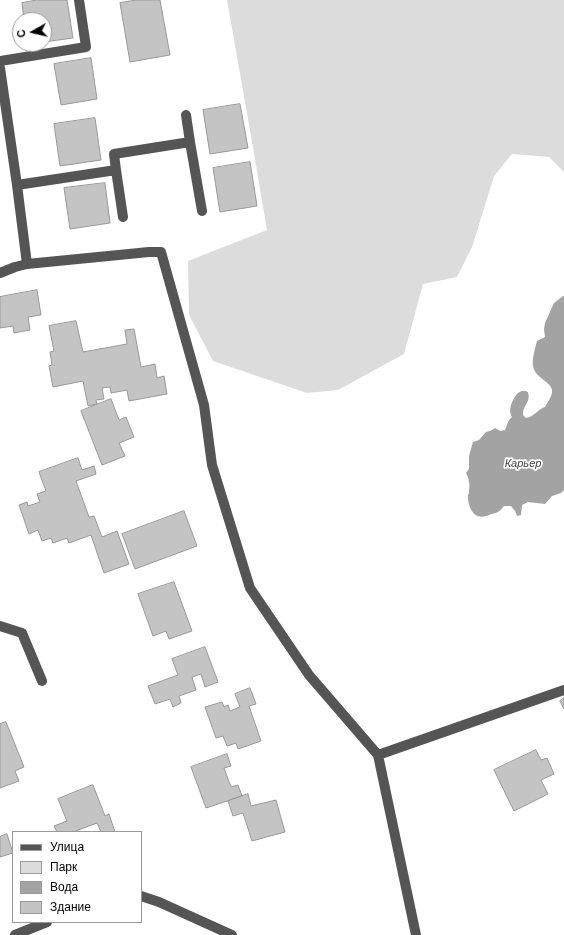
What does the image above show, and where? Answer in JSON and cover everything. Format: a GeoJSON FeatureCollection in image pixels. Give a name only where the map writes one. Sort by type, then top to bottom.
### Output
{"type":"FeatureCollection","features":[{"type":"Feature","properties":{"kind":"street"},"geometry":{"type":"LineString","coordinates":[[0,61],[86,47],[79,0]]}},
{"type":"Feature","properties":{"kind":"street"},"geometry":{"type":"LineString","coordinates":[[0,68],[27,264]]}},
{"type":"Feature","properties":{"kind":"street"},"geometry":{"type":"LineString","coordinates":[[186,115],[202,211]]}},
{"type":"Feature","properties":{"kind":"street"},"geometry":{"type":"LineString","coordinates":[[123,217],[114,154],[190,142]]}},
{"type":"Feature","properties":{"kind":"street"},"geometry":{"type":"LineString","coordinates":[[17,185],[116,170]]}},
{"type":"Feature","properties":{"kind":"street"},"geometry":{"type":"LineString","coordinates":[[0,273],[27,264],[161,252],[204,405],[212,465],[250,588],[308,675],[378,755],[416,935]]}},
{"type":"Feature","properties":{"kind":"street"},"geometry":{"type":"LineString","coordinates":[[0,626],[22,633],[42,681]]}},
{"type":"Feature","properties":{"kind":"street"},"geometry":{"type":"LineString","coordinates":[[378,755],[564,690]]}},
{"type":"Feature","properties":{"kind":"street"},"geometry":{"type":"LineString","coordinates":[[142,896],[159,902],[232,935]]}},
{"type":"Feature","properties":{"kind":"street"},"geometry":{"type":"LineString","coordinates":[[15,935],[45,923]]}},
{"type":"Feature","properties":{"kind":"green space"},"geometry":{"type":"Polygon","coordinates":[[[227,0],[564,0],[564,172],[549,157],[512,154],[494,176],[472,247],[457,277],[423,284],[404,354],[338,390],[307,393],[213,361],[189,315],[188,261],[267,230],[227,0]]]}},
{"type":"Feature","properties":{"kind":"water","name":"Карьер"},"geometry":{"type":"Polygon","coordinates":[[[563,296],[564,490],[561,493],[552,496],[545,504],[528,502],[522,505],[521,515],[517,516],[511,506],[504,506],[496,513],[482,517],[478,516],[472,512],[469,505],[469,484],[466,473],[469,469],[469,456],[473,442],[479,440],[486,432],[495,428],[500,431],[505,430],[509,420],[512,417],[510,410],[512,403],[521,391],[528,392],[529,396],[523,411],[523,415],[526,418],[545,407],[550,399],[552,389],[534,370],[533,357],[537,341],[545,337],[545,323],[554,303],[563,296]]]}},
{"type":"Feature","properties":{"kind":"building"},"geometry":{"type":"Polygon","coordinates":[[[37,0],[67,0],[73,38],[52,41],[52,12],[23,12],[22,3],[37,0]]]}},
{"type":"Feature","properties":{"kind":"building"},"geometry":{"type":"Polygon","coordinates":[[[137,0],[160,0],[170,55],[130,62],[120,3],[137,0]]]}},
{"type":"Feature","properties":{"kind":"building"},"geometry":{"type":"Polygon","coordinates":[[[91,58],[97,99],[61,105],[54,64],[91,58]]]}},
{"type":"Feature","properties":{"kind":"building"},"geometry":{"type":"Polygon","coordinates":[[[240,104],[248,148],[210,154],[203,110],[240,104]]]}},
{"type":"Feature","properties":{"kind":"building"},"geometry":{"type":"Polygon","coordinates":[[[95,118],[101,160],[60,166],[54,124],[95,118]]]}},
{"type":"Feature","properties":{"kind":"building"},"geometry":{"type":"Polygon","coordinates":[[[250,162],[257,206],[220,212],[213,168],[250,162]]]}},
{"type":"Feature","properties":{"kind":"building"},"geometry":{"type":"Polygon","coordinates":[[[105,183],[110,223],[70,229],[64,188],[105,183]]]}},
{"type":"Feature","properties":{"kind":"building"},"geometry":{"type":"Polygon","coordinates":[[[37,290],[41,315],[28,317],[30,330],[14,333],[13,326],[0,328],[0,297],[37,290]]]}},
{"type":"Feature","properties":{"kind":"building"},"geometry":{"type":"Polygon","coordinates":[[[76,321],[83,352],[127,344],[125,330],[134,329],[141,367],[155,364],[157,378],[164,376],[167,394],[129,401],[127,390],[111,393],[110,387],[102,388],[104,399],[96,400],[97,404],[88,406],[83,381],[53,387],[49,366],[52,365],[50,352],[54,351],[49,326],[76,321]]]}},
{"type":"Feature","properties":{"kind":"building"},"geometry":{"type":"Polygon","coordinates":[[[111,399],[119,420],[126,417],[134,437],[119,443],[125,456],[102,465],[81,411],[111,399]]]}},
{"type":"Feature","properties":{"kind":"building"},"geometry":{"type":"Polygon","coordinates":[[[78,458],[82,470],[94,466],[96,474],[76,481],[89,517],[94,516],[102,537],[117,531],[129,564],[104,573],[91,535],[69,543],[67,538],[53,543],[51,538],[42,541],[38,530],[29,534],[19,505],[27,502],[28,506],[40,502],[37,494],[46,491],[39,472],[78,458]]]}},
{"type":"Feature","properties":{"kind":"building"},"geometry":{"type":"Polygon","coordinates":[[[184,511],[197,546],[135,569],[122,534],[184,511]]]}},
{"type":"Feature","properties":{"kind":"building"},"geometry":{"type":"Polygon","coordinates":[[[174,582],[192,631],[169,639],[166,631],[153,636],[138,594],[174,582]]]}},
{"type":"Feature","properties":{"kind":"building"},"geometry":{"type":"Polygon","coordinates":[[[205,647],[218,682],[205,687],[201,674],[192,677],[196,690],[179,696],[181,703],[173,707],[170,699],[155,704],[148,686],[178,675],[172,659],[205,647]]]}},
{"type":"Feature","properties":{"kind":"building"},"geometry":{"type":"Polygon","coordinates":[[[250,688],[256,704],[249,706],[261,741],[238,749],[236,743],[227,746],[223,736],[216,738],[205,707],[222,702],[224,707],[228,705],[230,711],[240,707],[235,694],[250,688]]]}},
{"type":"Feature","properties":{"kind":"building"},"geometry":{"type":"Polygon","coordinates":[[[564,698],[564,709],[560,701],[564,698]]]}},
{"type":"Feature","properties":{"kind":"building"},"geometry":{"type":"Polygon","coordinates":[[[6,722],[24,767],[15,771],[19,781],[0,788],[0,724],[6,722]]]}},
{"type":"Feature","properties":{"kind":"building"},"geometry":{"type":"Polygon","coordinates":[[[536,750],[541,760],[547,758],[554,774],[541,780],[548,794],[514,811],[494,770],[536,750]]]}},
{"type":"Feature","properties":{"kind":"building"},"geometry":{"type":"Polygon","coordinates":[[[227,754],[231,766],[224,768],[231,787],[238,785],[242,796],[206,808],[191,767],[227,754]]]}},
{"type":"Feature","properties":{"kind":"building"},"geometry":{"type":"Polygon","coordinates":[[[93,785],[105,816],[109,814],[115,831],[101,831],[97,823],[76,831],[56,831],[54,826],[67,821],[58,799],[93,785]]]}},
{"type":"Feature","properties":{"kind":"building"},"geometry":{"type":"Polygon","coordinates":[[[248,794],[251,806],[276,800],[285,832],[252,841],[243,813],[233,816],[228,801],[248,794]]]}},
{"type":"Feature","properties":{"kind":"building"},"geometry":{"type":"Polygon","coordinates":[[[7,834],[12,853],[0,857],[0,837],[7,834]]]}}]}
